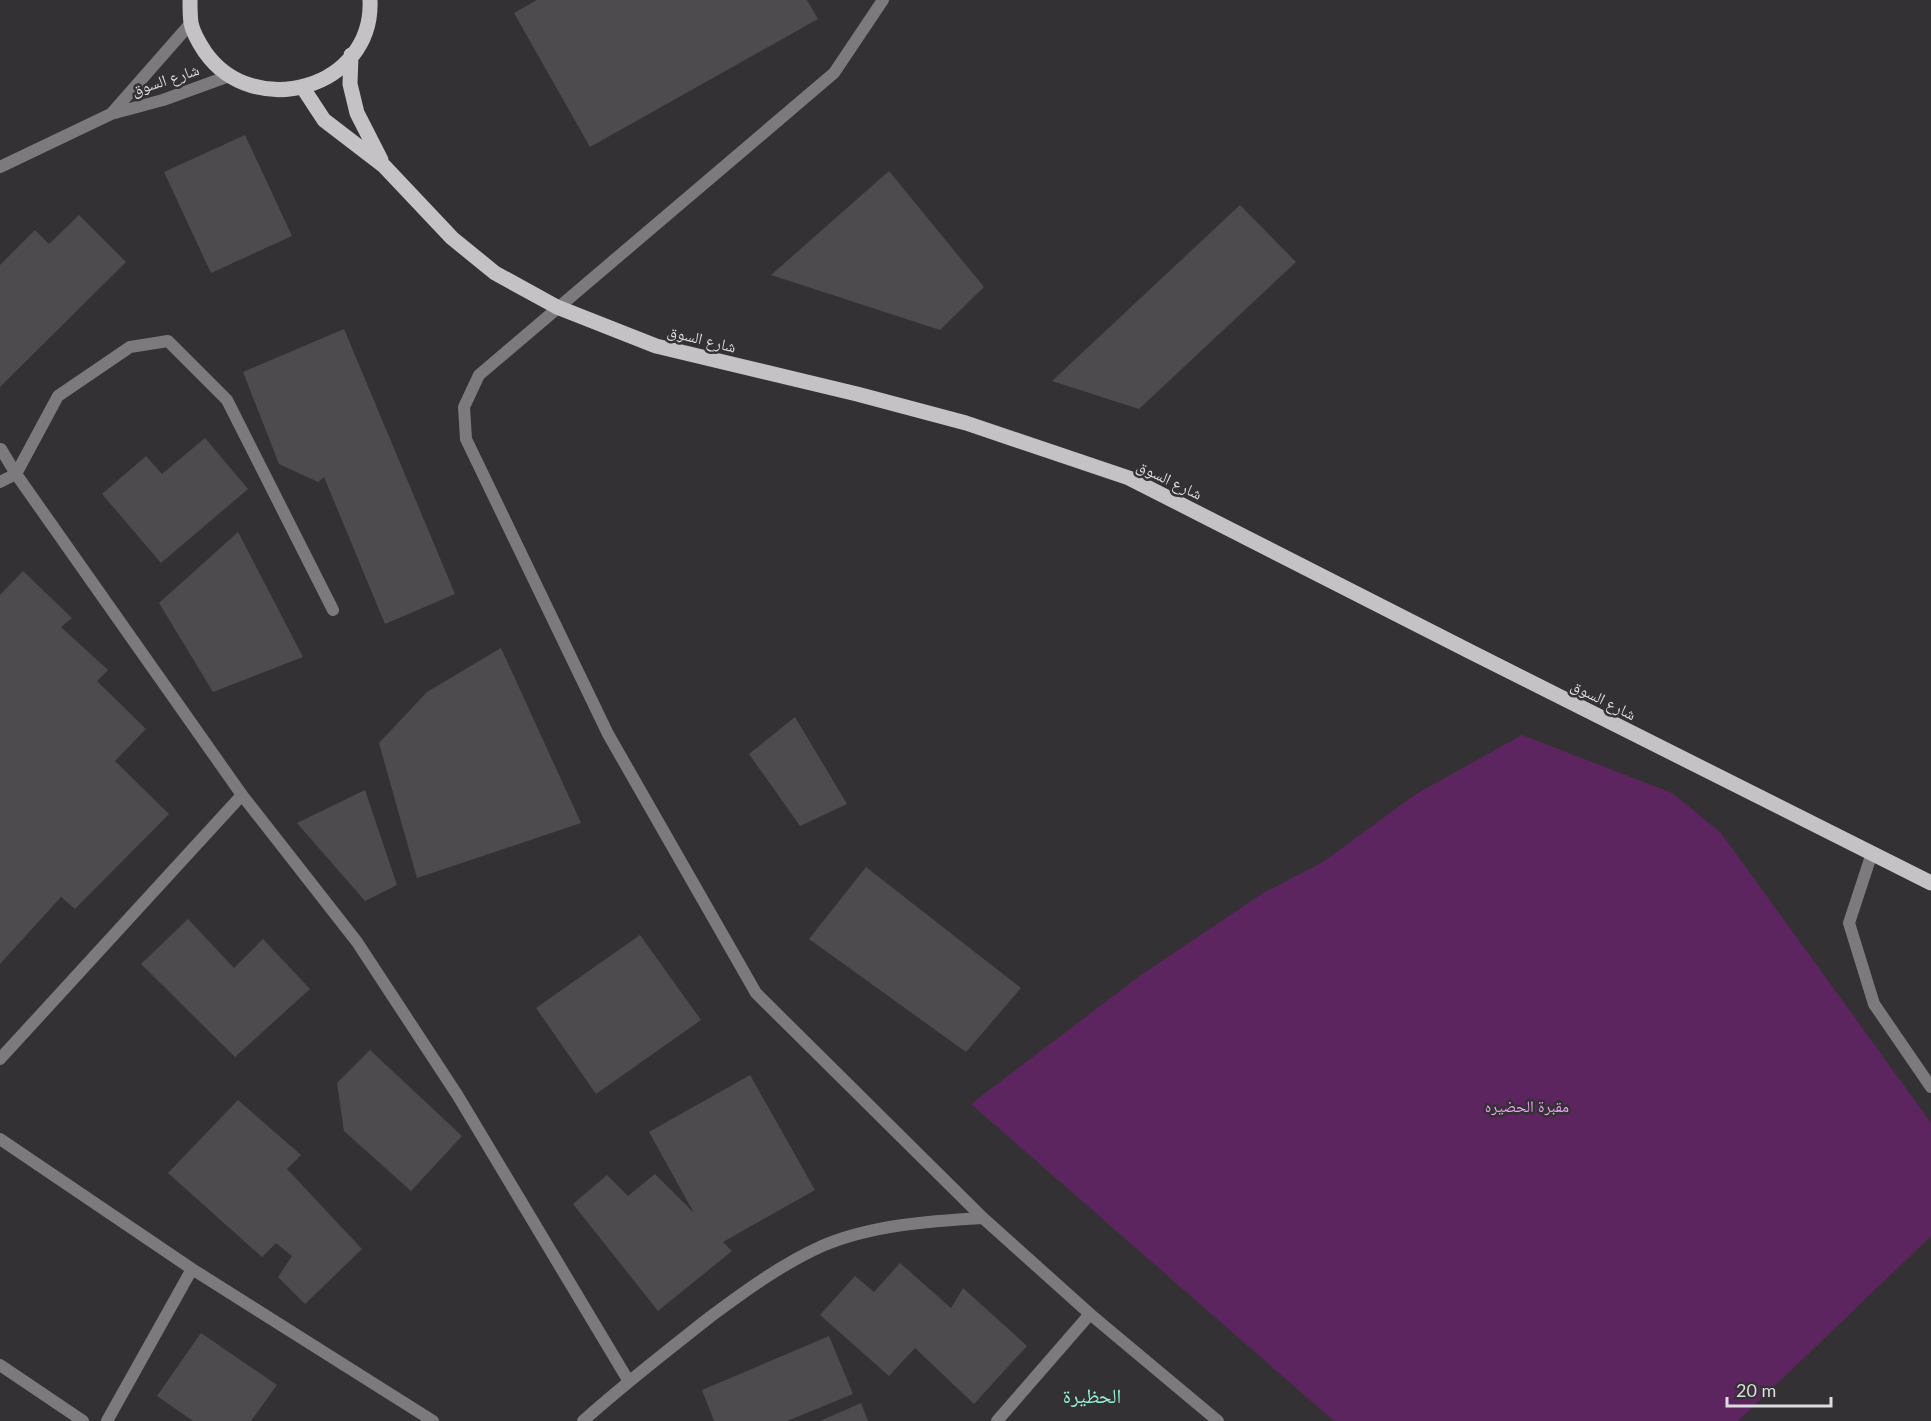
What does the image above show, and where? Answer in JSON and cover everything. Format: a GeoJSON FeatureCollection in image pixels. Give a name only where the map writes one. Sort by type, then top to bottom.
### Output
{"type":"FeatureCollection","features":[{"type":"Feature","properties":{"kind":"main road"},"geometry":{"type":"LineString","coordinates":[[190,0],[191,24],[212,62],[229,76],[252,87],[277,91],[303,88],[321,81],[338,70],[351,55],[364,32],[370,2]]}},
{"type":"Feature","properties":{"kind":"main road"},"geometry":{"type":"LineString","coordinates":[[351,55],[350,84],[357,113],[384,166]]}},
{"type":"Feature","properties":{"kind":"main road"},"geometry":{"type":"LineString","coordinates":[[303,88],[324,120],[384,166]]}},
{"type":"Feature","properties":{"kind":"main road","name":"شارع السوق"},"geometry":{"type":"LineString","coordinates":[[384,166],[452,238],[495,273],[557,307],[656,346],[857,394],[966,423],[1130,478],[1931,883]]}},
{"type":"Feature","properties":{"kind":"street"},"geometry":{"type":"LineString","coordinates":[[883,0],[834,73],[479,375],[464,407],[466,439],[608,734],[756,993],[983,1218],[1090,1314],[1218,1421]]}},
{"type":"Feature","properties":{"kind":"street","name":"شارع السوق"},"geometry":{"type":"LineString","coordinates":[[111,114],[191,24]]}},
{"type":"Feature","properties":{"kind":"street","name":"شارع السوق"},"geometry":{"type":"LineString","coordinates":[[0,167],[111,114],[163,100],[229,76]]}},
{"type":"Feature","properties":{"kind":"street"},"geometry":{"type":"LineString","coordinates":[[0,482],[16,474],[58,396],[130,347],[168,341],[227,400],[333,610]]}},
{"type":"Feature","properties":{"kind":"street"},"geometry":{"type":"LineString","coordinates":[[1,449],[16,474],[242,795],[357,942],[458,1096],[628,1380]]}},
{"type":"Feature","properties":{"kind":"street"},"geometry":{"type":"LineString","coordinates":[[0,1059],[242,795]]}},
{"type":"Feature","properties":{"kind":"street"},"geometry":{"type":"LineString","coordinates":[[1872,853],[1849,923],[1874,1004],[1931,1087]]}},
{"type":"Feature","properties":{"kind":"street"},"geometry":{"type":"LineString","coordinates":[[0,1139],[192,1269],[433,1421]]}},
{"type":"Feature","properties":{"kind":"street"},"geometry":{"type":"LineString","coordinates":[[583,1421],[628,1380],[746,1291],[822,1246],[919,1222],[983,1218]]}},
{"type":"Feature","properties":{"kind":"street"},"geometry":{"type":"LineString","coordinates":[[107,1421],[192,1269]]}},
{"type":"Feature","properties":{"kind":"street"},"geometry":{"type":"LineString","coordinates":[[997,1421],[1090,1314]]}},
{"type":"Feature","properties":{"kind":"street"},"geometry":{"type":"LineString","coordinates":[[0,1365],[82,1421]]}},
{"type":"Feature","properties":{"kind":"green space","name":"مقبرة الحضيره"},"geometry":{"type":"Polygon","coordinates":[[[1522,735],[1672,793],[1721,833],[1931,1123],[1931,1236],[1738,1421],[1334,1421],[971,1104],[1141,975],[1263,893],[1323,862],[1416,794],[1522,735]]]}},
{"type":"Feature","properties":{"kind":"building"},"geometry":{"type":"Polygon","coordinates":[[[537,0],[807,0],[818,19],[590,147],[514,13],[537,0]]]}},
{"type":"Feature","properties":{"kind":"building"},"geometry":{"type":"Polygon","coordinates":[[[245,135],[292,236],[211,273],[164,172],[245,135]]]}},
{"type":"Feature","properties":{"kind":"building"},"geometry":{"type":"Polygon","coordinates":[[[889,171],[984,287],[940,330],[771,275],[889,171]]]}},
{"type":"Feature","properties":{"kind":"building"},"geometry":{"type":"Polygon","coordinates":[[[1240,205],[1296,262],[1139,409],[1052,381],[1240,205]]]}},
{"type":"Feature","properties":{"kind":"building"},"geometry":{"type":"Polygon","coordinates":[[[79,215],[126,262],[0,387],[0,265],[35,230],[49,244],[79,215]]]}},
{"type":"Feature","properties":{"kind":"building"},"geometry":{"type":"Polygon","coordinates":[[[344,329],[455,594],[385,624],[324,477],[318,482],[279,464],[243,372],[344,329]]]}},
{"type":"Feature","properties":{"kind":"building"},"geometry":{"type":"Polygon","coordinates":[[[205,438],[248,489],[161,563],[102,494],[146,456],[162,474],[205,438]]]}},
{"type":"Feature","properties":{"kind":"building"},"geometry":{"type":"Polygon","coordinates":[[[238,532],[303,657],[213,692],[159,603],[238,532]]]}},
{"type":"Feature","properties":{"kind":"building"},"geometry":{"type":"Polygon","coordinates":[[[23,571],[72,618],[61,627],[108,670],[97,681],[146,729],[115,761],[169,814],[75,909],[61,897],[0,964],[0,595],[23,571]]]}},
{"type":"Feature","properties":{"kind":"building"},"geometry":{"type":"Polygon","coordinates":[[[501,648],[581,823],[417,878],[379,743],[427,692],[501,648]]]}},
{"type":"Feature","properties":{"kind":"building"},"geometry":{"type":"Polygon","coordinates":[[[795,717],[847,804],[800,826],[749,754],[795,717]]]}},
{"type":"Feature","properties":{"kind":"building"},"geometry":{"type":"Polygon","coordinates":[[[365,790],[397,885],[365,901],[297,823],[365,790]]]}},
{"type":"Feature","properties":{"kind":"building"},"geometry":{"type":"Polygon","coordinates":[[[866,867],[1021,988],[966,1052],[809,939],[866,867]]]}},
{"type":"Feature","properties":{"kind":"building"},"geometry":{"type":"Polygon","coordinates":[[[188,919],[234,968],[263,939],[310,989],[235,1057],[141,964],[188,919]]]}},
{"type":"Feature","properties":{"kind":"building"},"geometry":{"type":"Polygon","coordinates":[[[640,935],[701,1020],[596,1094],[536,1008],[640,935]]]}},
{"type":"Feature","properties":{"kind":"building"},"geometry":{"type":"Polygon","coordinates":[[[370,1050],[462,1136],[411,1191],[344,1131],[337,1083],[370,1050]]]}},
{"type":"Feature","properties":{"kind":"building"},"geometry":{"type":"Polygon","coordinates":[[[750,1075],[815,1190],[723,1242],[732,1251],[658,1311],[573,1204],[607,1175],[628,1196],[655,1174],[694,1213],[649,1132],[750,1075]]]}},
{"type":"Feature","properties":{"kind":"building"},"geometry":{"type":"Polygon","coordinates":[[[238,1100],[301,1155],[287,1169],[362,1249],[305,1304],[278,1277],[292,1256],[276,1243],[262,1257],[168,1173],[238,1100]]]}},
{"type":"Feature","properties":{"kind":"building"},"geometry":{"type":"Polygon","coordinates":[[[900,1263],[951,1308],[963,1288],[1027,1346],[974,1404],[915,1348],[889,1376],[820,1315],[855,1276],[874,1292],[900,1263]]]}},
{"type":"Feature","properties":{"kind":"building"},"geometry":{"type":"Polygon","coordinates":[[[201,1333],[277,1385],[251,1421],[193,1421],[157,1396],[201,1333]]]}},
{"type":"Feature","properties":{"kind":"building"},"geometry":{"type":"Polygon","coordinates":[[[829,1336],[853,1394],[787,1421],[714,1421],[702,1390],[829,1336]]]}},
{"type":"Feature","properties":{"kind":"building"},"geometry":{"type":"Polygon","coordinates":[[[861,1403],[868,1421],[820,1421],[861,1403]]]}},
{"type":"Feature","properties":{"kind":"district","name":"الحظيرة"},"geometry":{"type":"Point","coordinates":[1092,1395]}}]}
